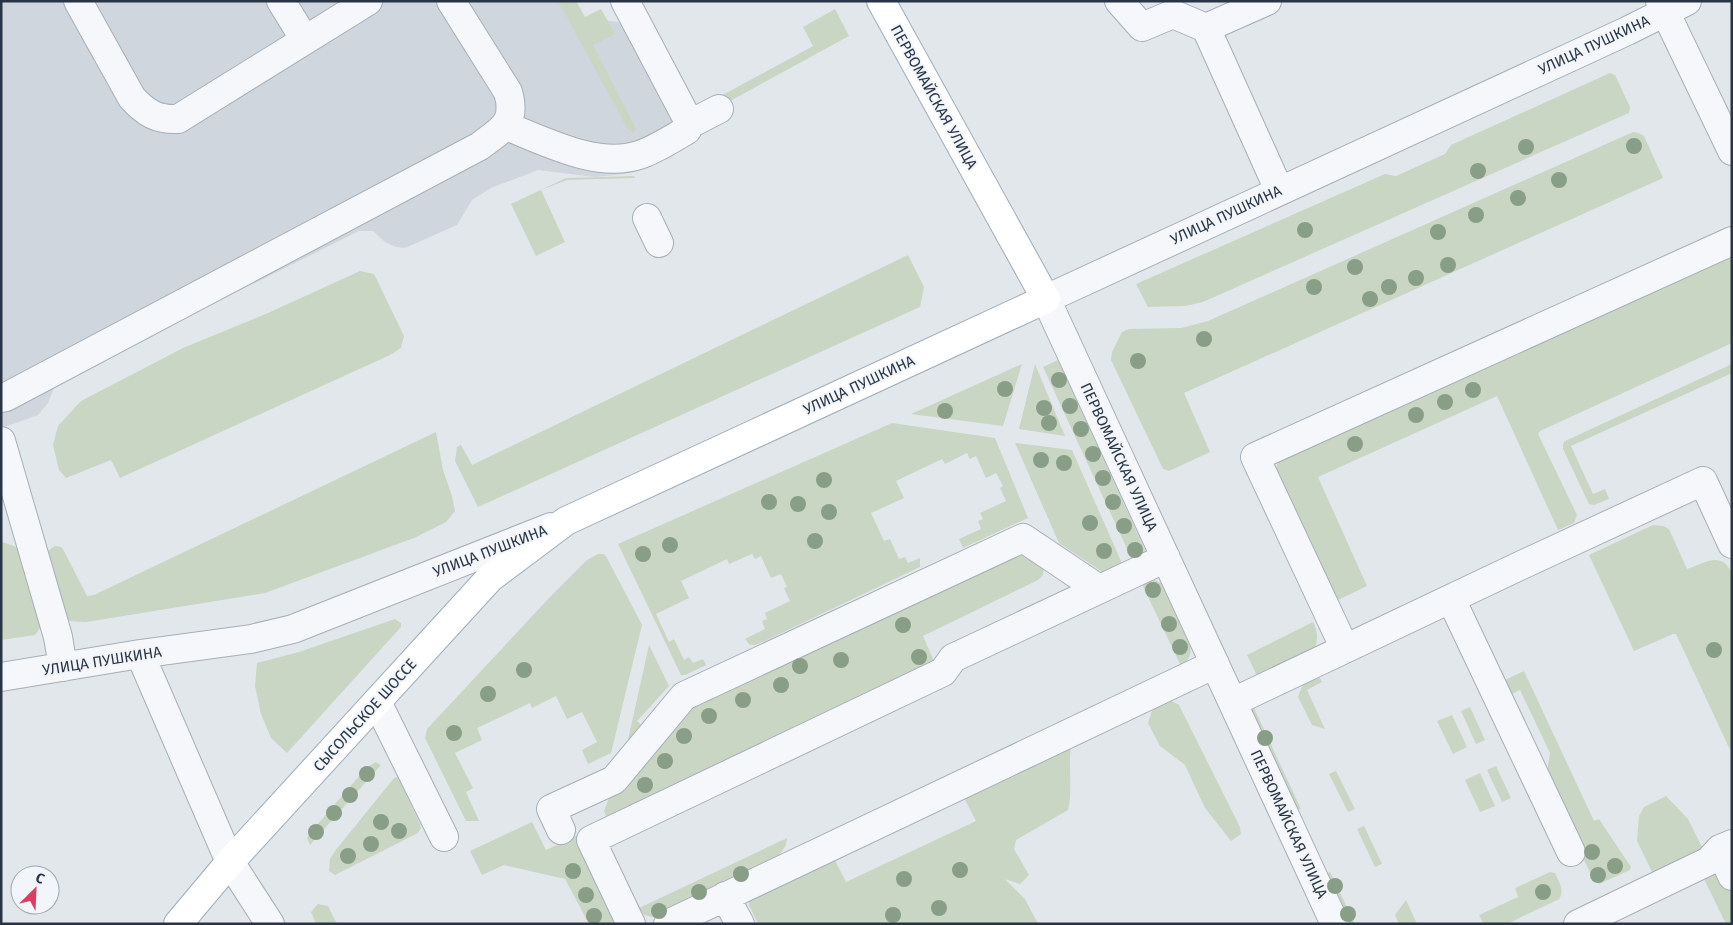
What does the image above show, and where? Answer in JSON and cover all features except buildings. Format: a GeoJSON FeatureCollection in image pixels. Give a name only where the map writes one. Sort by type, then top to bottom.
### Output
{"type":"FeatureCollection","features":[{"type":"Feature","properties":{"kind":"main road","name":"ПЕРВОМАЙСКАЯ УЛИЦА"},"geometry":{"type":"LineString","coordinates":[[881,1],[1046,299]]}},
{"type":"Feature","properties":{"kind":"main road","name":"УЛИЦА ПУШКИНА"},"geometry":{"type":"LineString","coordinates":[[566,521],[1046,299]]}},
{"type":"Feature","properties":{"kind":"main road","name":"СЫСОЛЬСКОЕ ШОССЕ"},"geometry":{"type":"LineString","coordinates":[[178,924],[230,862],[490,578],[566,521]]}},
{"type":"Feature","properties":{"kind":"street"},"geometry":{"type":"LineString","coordinates":[[78,1],[132,98],[144,110],[163,120],[178,119],[368,1]]}},
{"type":"Feature","properties":{"kind":"street"},"geometry":{"type":"LineString","coordinates":[[281,1],[305,40]]}},
{"type":"Feature","properties":{"kind":"street"},"geometry":{"type":"LineString","coordinates":[[1,398],[480,146],[506,126],[512,107],[508,92],[451,1]]}},
{"type":"Feature","properties":{"kind":"street"},"geometry":{"type":"LineString","coordinates":[[625,1],[690,124]]}},
{"type":"Feature","properties":{"kind":"street"},"geometry":{"type":"LineString","coordinates":[[1119,1],[1142,27],[1173,14],[1206,28],[1279,190]]}},
{"type":"Feature","properties":{"kind":"street"},"geometry":{"type":"LineString","coordinates":[[1206,28],[1267,1]]}},
{"type":"Feature","properties":{"kind":"street"},"geometry":{"type":"LineString","coordinates":[[1671,5],[1732,151]]}},
{"type":"Feature","properties":{"kind":"street","name":"УЛИЦА ПУШКИНА"},"geometry":{"type":"LineString","coordinates":[[1046,299],[1671,5]]}},
{"type":"Feature","properties":{"kind":"street"},"geometry":{"type":"LineString","coordinates":[[506,126],[593,158],[616,159],[639,155],[687,130],[690,124],[719,109]]}},
{"type":"Feature","properties":{"kind":"street"},"geometry":{"type":"LineString","coordinates":[[647,218],[659,243]]}},
{"type":"Feature","properties":{"kind":"street"},"geometry":{"type":"LineString","coordinates":[[1345,649],[1255,457],[1732,240]]}},
{"type":"Feature","properties":{"kind":"street","name":"ПЕРВОМАЙСКАЯ УЛИЦА"},"geometry":{"type":"LineString","coordinates":[[1046,299],[1335,924]]}},
{"type":"Feature","properties":{"kind":"street"},"geometry":{"type":"LineString","coordinates":[[1,441],[58,637],[63,666]]}},
{"type":"Feature","properties":{"kind":"street"},"geometry":{"type":"LineString","coordinates":[[1233,702],[1703,481],[1732,544]]}},
{"type":"Feature","properties":{"kind":"street","name":"УЛИЦА ПУШКИНА"},"geometry":{"type":"LineString","coordinates":[[1,676],[251,639],[293,629],[566,521]]}},
{"type":"Feature","properties":{"kind":"street"},"geometry":{"type":"LineString","coordinates":[[561,830],[551,809],[614,780],[684,696],[1023,538],[1099,589]]}},
{"type":"Feature","properties":{"kind":"street"},"geometry":{"type":"LineString","coordinates":[[631,924],[591,840],[944,672],[953,658],[1166,558]]}},
{"type":"Feature","properties":{"kind":"street"},"geometry":{"type":"LineString","coordinates":[[1451,599],[1571,852]]}},
{"type":"Feature","properties":{"kind":"street"},"geometry":{"type":"LineString","coordinates":[[140,654],[230,862],[270,924]]}},
{"type":"Feature","properties":{"kind":"street"},"geometry":{"type":"LineString","coordinates":[[668,924],[1215,664]]}},
{"type":"Feature","properties":{"kind":"street"},"geometry":{"type":"LineString","coordinates":[[377,702],[444,837]]}},
{"type":"Feature","properties":{"kind":"street"},"geometry":{"type":"LineString","coordinates":[[1578,924],[1709,861],[1726,847],[1732,876]]}},
{"type":"Feature","properties":{"kind":"street"},"geometry":{"type":"LineString","coordinates":[[725,896],[740,924]]}},
{"type":"Feature","properties":{"kind":"shaded area"},"geometry":{"type":"Polygon","coordinates":[[[1,1],[565,1],[574,17],[619,22],[627,28],[675,122],[677,152],[670,158],[623,174],[595,177],[538,170],[491,188],[472,200],[457,225],[405,248],[396,247],[385,242],[373,231],[359,231],[63,379],[54,388],[48,403],[38,415],[1,428],[1,1]]]}},
{"type":"Feature","properties":{"kind":"green space"},"geometry":{"type":"Polygon","coordinates":[[[558,1],[576,1],[585,17],[601,9],[615,34],[593,45],[636,129],[633,133],[627,128],[558,1]]]}},
{"type":"Feature","properties":{"kind":"green space"},"geometry":{"type":"Polygon","coordinates":[[[835,9],[849,36],[721,106],[708,103],[813,46],[803,27],[835,9]]]}},
{"type":"Feature","properties":{"kind":"green space"},"geometry":{"type":"Polygon","coordinates":[[[1610,73],[1615,75],[1630,107],[1629,113],[1203,302],[1185,306],[1148,307],[1136,284],[1385,174],[1396,176],[1445,154],[1451,145],[1610,73]]]}},
{"type":"Feature","properties":{"kind":"green space"},"geometry":{"type":"Polygon","coordinates":[[[1633,132],[1644,136],[1663,178],[1184,393],[1210,452],[1169,471],[1163,469],[1111,360],[1112,352],[1122,332],[1129,329],[1181,328],[1208,321],[1633,132]]]}},
{"type":"Feature","properties":{"kind":"green space"},"geometry":{"type":"Polygon","coordinates":[[[634,176],[635,178],[567,180],[541,190],[565,242],[536,256],[511,204],[566,178],[634,176]]]}},
{"type":"Feature","properties":{"kind":"green space"},"geometry":{"type":"Polygon","coordinates":[[[908,255],[924,287],[920,307],[478,507],[455,461],[457,447],[461,445],[472,465],[908,255]]]}},
{"type":"Feature","properties":{"kind":"green space"},"geometry":{"type":"Polygon","coordinates":[[[1725,257],[1732,260],[1732,343],[1540,431],[1538,434],[1577,515],[1574,523],[1558,530],[1497,396],[1318,477],[1367,586],[1336,601],[1276,474],[1279,460],[1725,257]]]}},
{"type":"Feature","properties":{"kind":"green space"},"geometry":{"type":"Polygon","coordinates":[[[360,271],[374,274],[404,336],[401,348],[390,355],[120,478],[111,460],[66,478],[59,470],[53,445],[58,426],[81,401],[183,348],[268,313],[360,271]]]}},
{"type":"Feature","properties":{"kind":"green space"},"geometry":{"type":"Polygon","coordinates":[[[1058,360],[1145,550],[1144,554],[1134,564],[1043,367],[1058,360]]]}},
{"type":"Feature","properties":{"kind":"green space"},"geometry":{"type":"Polygon","coordinates":[[[1022,364],[1003,426],[911,414],[1022,364]]]}},
{"type":"Feature","properties":{"kind":"green space"},"geometry":{"type":"Polygon","coordinates":[[[1035,364],[1065,436],[1019,429],[1035,364]]]}},
{"type":"Feature","properties":{"kind":"green space"},"geometry":{"type":"Polygon","coordinates":[[[1732,364],[1732,373],[1571,446],[1593,494],[1605,489],[1609,499],[1594,505],[1589,504],[1563,449],[1565,441],[1732,364]]]}},
{"type":"Feature","properties":{"kind":"green space"},"geometry":{"type":"Polygon","coordinates":[[[892,423],[995,438],[1028,518],[963,548],[959,539],[981,529],[978,521],[983,519],[980,513],[1006,501],[1000,488],[1003,486],[996,473],[986,478],[976,456],[970,459],[967,453],[945,464],[942,459],[896,481],[904,498],[871,513],[884,541],[890,539],[899,559],[905,557],[908,563],[920,558],[920,567],[756,645],[750,645],[745,639],[765,629],[762,621],[767,619],[765,613],[790,601],[784,588],[787,587],[781,574],[771,578],[761,556],[755,559],[752,554],[729,564],[727,559],[681,581],[689,598],[656,614],[669,642],[674,639],[684,660],[689,657],[693,663],[703,659],[706,665],[681,675],[618,544],[892,423]]]}},
{"type":"Feature","properties":{"kind":"green space"},"geometry":{"type":"Polygon","coordinates":[[[436,432],[443,470],[455,511],[446,522],[414,538],[265,593],[86,622],[69,621],[59,603],[46,557],[49,550],[55,546],[61,547],[64,551],[87,596],[94,595],[436,432]]]}},
{"type":"Feature","properties":{"kind":"green space"},"geometry":{"type":"Polygon","coordinates":[[[1015,443],[1072,450],[1124,568],[1107,575],[1059,543],[1015,443]]]}},
{"type":"Feature","properties":{"kind":"green space"},"geometry":{"type":"Polygon","coordinates":[[[1653,525],[1669,529],[1687,569],[1712,560],[1718,560],[1728,566],[1732,573],[1732,754],[1676,634],[1634,651],[1589,555],[1653,525]]]}},
{"type":"Feature","properties":{"kind":"green space"},"geometry":{"type":"Polygon","coordinates":[[[2,542],[14,546],[21,552],[41,618],[40,628],[35,635],[1,640],[2,542]]]}},
{"type":"Feature","properties":{"kind":"green space"},"geometry":{"type":"Polygon","coordinates":[[[1022,545],[1044,567],[1043,575],[1038,580],[923,636],[937,668],[590,837],[622,924],[589,924],[565,879],[504,865],[482,875],[470,851],[532,822],[546,850],[608,821],[604,811],[610,796],[693,703],[1022,545]]]}},
{"type":"Feature","properties":{"kind":"green space"},"geometry":{"type":"Polygon","coordinates":[[[598,554],[604,554],[607,558],[642,625],[611,753],[588,764],[582,750],[597,742],[582,712],[567,719],[556,696],[532,708],[530,703],[477,728],[482,740],[455,753],[473,788],[466,792],[479,821],[466,821],[425,738],[427,729],[549,598],[587,560],[598,554]]]}},
{"type":"Feature","properties":{"kind":"green space"},"geometry":{"type":"Polygon","coordinates":[[[1148,577],[1161,583],[1190,646],[1189,658],[1181,666],[1139,578],[1148,577]]]}},
{"type":"Feature","properties":{"kind":"green space"},"geometry":{"type":"Polygon","coordinates":[[[395,619],[401,623],[401,627],[287,753],[271,738],[261,714],[255,686],[257,663],[299,652],[395,619]]]}},
{"type":"Feature","properties":{"kind":"green space"},"geometry":{"type":"Polygon","coordinates":[[[1313,622],[1317,636],[1315,649],[1258,678],[1247,655],[1313,622]]]}},
{"type":"Feature","properties":{"kind":"green space"},"geometry":{"type":"Polygon","coordinates":[[[649,645],[669,686],[637,721],[646,729],[624,758],[649,645]]]}},
{"type":"Feature","properties":{"kind":"green space"},"geometry":{"type":"Polygon","coordinates":[[[1524,671],[1594,821],[1599,819],[1631,867],[1630,870],[1599,884],[1593,879],[1546,779],[1550,753],[1520,690],[1510,695],[1503,681],[1524,671]]]}},
{"type":"Feature","properties":{"kind":"green space"},"geometry":{"type":"Polygon","coordinates":[[[1319,676],[1322,682],[1307,690],[1325,729],[1312,725],[1298,697],[1303,684],[1319,676]]]}},
{"type":"Feature","properties":{"kind":"green space"},"geometry":{"type":"Polygon","coordinates":[[[1166,698],[1179,705],[1240,827],[1241,834],[1231,841],[1205,808],[1185,765],[1160,746],[1148,723],[1153,708],[1166,698]]]}},
{"type":"Feature","properties":{"kind":"green space"},"geometry":{"type":"Polygon","coordinates":[[[1470,707],[1485,740],[1476,744],[1461,711],[1470,707]]]}},
{"type":"Feature","properties":{"kind":"green space"},"geometry":{"type":"Polygon","coordinates":[[[1254,708],[1301,809],[1295,810],[1251,711],[1254,708]]]}},
{"type":"Feature","properties":{"kind":"green space"},"geometry":{"type":"Polygon","coordinates":[[[1452,715],[1467,747],[1453,754],[1437,721],[1452,715]]]}},
{"type":"Feature","properties":{"kind":"green space"},"geometry":{"type":"Polygon","coordinates":[[[1071,746],[1068,810],[1016,840],[1014,849],[1029,875],[1020,884],[1005,879],[1025,899],[1038,924],[758,924],[749,901],[832,855],[846,882],[976,821],[964,798],[1071,746]]]}},
{"type":"Feature","properties":{"kind":"green space"},"geometry":{"type":"Polygon","coordinates":[[[376,762],[381,765],[310,845],[307,838],[310,833],[366,768],[376,762]]]}},
{"type":"Feature","properties":{"kind":"green space"},"geometry":{"type":"Polygon","coordinates":[[[1496,766],[1511,798],[1502,802],[1487,770],[1496,766]]]}},
{"type":"Feature","properties":{"kind":"green space"},"geometry":{"type":"Polygon","coordinates":[[[1336,771],[1355,809],[1348,812],[1329,774],[1336,771]]]}},
{"type":"Feature","properties":{"kind":"green space"},"geometry":{"type":"Polygon","coordinates":[[[1480,773],[1495,806],[1480,812],[1465,780],[1480,773]]]}},
{"type":"Feature","properties":{"kind":"green space"},"geometry":{"type":"Polygon","coordinates":[[[398,777],[420,824],[421,828],[418,833],[335,875],[329,871],[330,859],[335,851],[394,778],[398,777]]]}},
{"type":"Feature","properties":{"kind":"green space"},"geometry":{"type":"Polygon","coordinates":[[[1666,796],[1688,819],[1704,851],[1654,876],[1637,841],[1639,816],[1644,807],[1666,796]]]}},
{"type":"Feature","properties":{"kind":"green space"},"geometry":{"type":"Polygon","coordinates":[[[1364,826],[1382,864],[1375,867],[1357,829],[1364,826]]]}},
{"type":"Feature","properties":{"kind":"green space"},"geometry":{"type":"Polygon","coordinates":[[[787,838],[786,845],[780,854],[761,867],[667,917],[651,917],[637,909],[787,838]]]}},
{"type":"Feature","properties":{"kind":"green space"},"geometry":{"type":"Polygon","coordinates":[[[1722,871],[1732,892],[1732,924],[1726,924],[1704,879],[1722,871]]]}},
{"type":"Feature","properties":{"kind":"green space"},"geometry":{"type":"Polygon","coordinates":[[[1330,872],[1355,924],[1344,924],[1326,875],[1330,872]]]}},
{"type":"Feature","properties":{"kind":"green space"},"geometry":{"type":"Polygon","coordinates":[[[1550,872],[1555,873],[1561,886],[1561,896],[1559,899],[1507,924],[1484,924],[1479,915],[1518,897],[1515,888],[1550,872]]]}},
{"type":"Feature","properties":{"kind":"green space"},"geometry":{"type":"Polygon","coordinates":[[[1406,900],[1417,924],[1399,924],[1395,915],[1406,900]]]}},
{"type":"Feature","properties":{"kind":"green space"},"geometry":{"type":"Polygon","coordinates":[[[318,904],[328,906],[337,924],[316,924],[311,912],[318,904]]]}}]}
